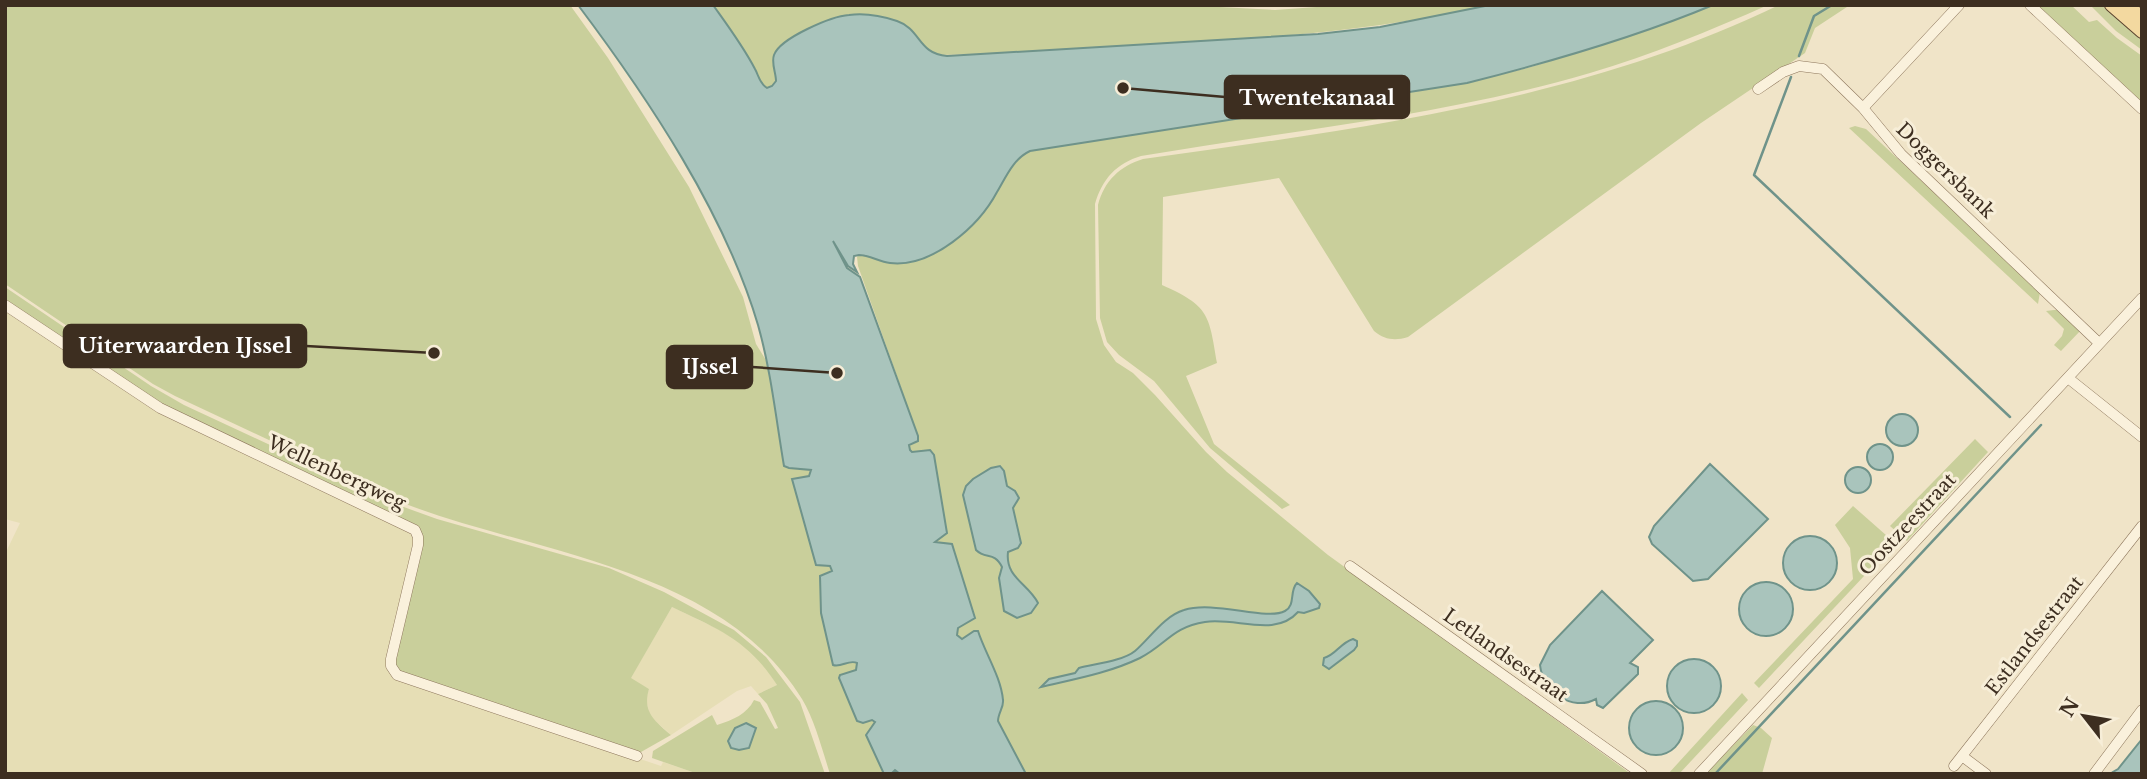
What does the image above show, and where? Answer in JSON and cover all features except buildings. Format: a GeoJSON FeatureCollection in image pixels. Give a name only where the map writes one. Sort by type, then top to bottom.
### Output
{"type":"FeatureCollection","features":[{"type":"Feature","properties":{"kind":"main road"},"geometry":{"type":"LineString","coordinates":[[2111,5],[2142,32]]}},
{"type":"Feature","properties":{"kind":"main road"},"geometry":{"type":"LineString","coordinates":[[2127,5],[2142,16]]}},
{"type":"Feature","properties":{"kind":"street"},"geometry":{"type":"LineString","coordinates":[[1863,108],[1959,5]]}},
{"type":"Feature","properties":{"kind":"street"},"geometry":{"type":"LineString","coordinates":[[2030,5],[2142,109]]}},
{"type":"Feature","properties":{"kind":"street","name":"Doggersbank"},"geometry":{"type":"LineString","coordinates":[[1758,89],[1783,72],[1799,66],[1816,66],[1823,69],[1863,108],[1901,154],[2099,343]]}},
{"type":"Feature","properties":{"kind":"street","name":"Oostzeestraat"},"geometry":{"type":"LineString","coordinates":[[1699,774],[2142,298]]}},
{"type":"Feature","properties":{"kind":"street","name":"Wellenbergweg"},"geometry":{"type":"LineString","coordinates":[[5,304],[160,408],[415,530],[418,545],[391,659],[391,666],[397,675],[638,756]]}},
{"type":"Feature","properties":{"kind":"street"},"geometry":{"type":"LineString","coordinates":[[2068,378],[2142,437]]}},
{"type":"Feature","properties":{"kind":"street","name":"Estlandsestraat"},"geometry":{"type":"LineString","coordinates":[[1954,766],[2142,526]]}},
{"type":"Feature","properties":{"kind":"street","name":"Letlandsestraat"},"geometry":{"type":"LineString","coordinates":[[1350,566],[1642,774]]}},
{"type":"Feature","properties":{"kind":"street"},"geometry":{"type":"LineString","coordinates":[[2094,774],[2142,710]]}},
{"type":"Feature","properties":{"kind":"street"},"geometry":{"type":"LineString","coordinates":[[1962,756],[1986,774]]}},
{"type":"Feature","properties":{"kind":"shaded area"},"geometry":{"type":"Polygon","coordinates":[[[5,307],[415,535],[396,677],[661,766],[663,762],[698,774],[5,774],[5,554],[20,523],[5,519],[5,307]]]}},
{"type":"Feature","properties":{"kind":"shaded area"},"geometry":{"type":"Polygon","coordinates":[[[672,607],[746,646],[764,665],[777,685],[758,694],[751,686],[737,691],[671,735],[650,716],[646,699],[649,689],[630,679],[672,607]]]}},
{"type":"Feature","properties":{"kind":"green space"},"geometry":{"type":"Polygon","coordinates":[[[5,5],[570,5],[608,58],[689,187],[743,297],[756,344],[767,362],[811,470],[832,569],[858,667],[874,721],[901,774],[830,774],[807,708],[767,655],[724,620],[675,592],[622,571],[403,503],[153,384],[5,284],[5,5]]]}},
{"type":"Feature","properties":{"kind":"green space"},"geometry":{"type":"Polygon","coordinates":[[[713,5],[1182,5],[1275,10],[1344,5],[1490,5],[1428,18],[1303,34],[936,55],[1022,154],[1048,146],[1467,83],[1531,67],[1644,31],[1713,5],[1768,5],[1635,58],[1535,88],[1367,121],[1141,156],[1112,173],[1095,204],[1096,319],[1104,345],[1116,362],[1133,373],[1227,472],[1328,555],[1631,774],[1026,774],[954,637],[909,445],[918,441],[918,436],[858,266],[859,254],[713,5]]]}},
{"type":"Feature","properties":{"kind":"green space"},"geometry":{"type":"Polygon","coordinates":[[[1779,5],[1850,5],[1815,28],[1805,53],[1701,123],[1408,337],[1390,339],[1374,331],[1279,178],[1163,197],[1162,285],[1198,306],[1212,333],[1217,363],[1186,376],[1214,444],[1290,505],[1282,509],[1210,448],[1154,381],[1119,355],[1107,342],[1100,318],[1098,205],[1109,182],[1127,166],[1143,159],[1306,136],[1468,107],[1548,88],[1704,38],[1779,5]]]}},
{"type":"Feature","properties":{"kind":"green space"},"geometry":{"type":"Polygon","coordinates":[[[2036,5],[2071,5],[2089,22],[2097,20],[2142,56],[2142,104],[2036,5]]]}},
{"type":"Feature","properties":{"kind":"green space"},"geometry":{"type":"Polygon","coordinates":[[[2090,5],[2104,5],[2142,38],[2142,50],[2116,31],[2090,5]]]}},
{"type":"Feature","properties":{"kind":"green space"},"geometry":{"type":"Polygon","coordinates":[[[1855,126],[1866,129],[2040,292],[2038,304],[1849,128],[1855,126]]]}},
{"type":"Feature","properties":{"kind":"green space"},"geometry":{"type":"Polygon","coordinates":[[[5,287],[151,386],[184,405],[401,506],[437,519],[609,568],[664,592],[734,630],[766,657],[800,702],[825,774],[698,774],[652,758],[653,751],[712,715],[717,725],[723,723],[743,713],[754,700],[760,702],[775,729],[778,728],[767,704],[758,694],[777,685],[755,657],[731,637],[672,607],[631,678],[649,689],[647,704],[651,715],[671,735],[641,752],[403,675],[394,667],[420,536],[175,413],[5,302],[5,287]],[[753,732],[733,734],[728,741],[739,750],[749,748],[753,732]]]}},
{"type":"Feature","properties":{"kind":"green space"},"geometry":{"type":"Polygon","coordinates":[[[2060,310],[2081,330],[2061,351],[2054,345],[2064,329],[2046,311],[2060,310]]]}},
{"type":"Feature","properties":{"kind":"green space"},"geometry":{"type":"Polygon","coordinates":[[[1975,439],[1988,452],[1907,541],[1890,526],[1975,439]]]}},
{"type":"Feature","properties":{"kind":"green space"},"geometry":{"type":"Polygon","coordinates":[[[1853,506],[1895,543],[1759,688],[1754,683],[1853,579],[1850,548],[1835,525],[1853,506]]]}},
{"type":"Feature","properties":{"kind":"green space"},"geometry":{"type":"Polygon","coordinates":[[[1742,693],[1748,700],[1679,774],[1668,774],[1742,693]]]}},
{"type":"Feature","properties":{"kind":"green space"},"geometry":{"type":"Polygon","coordinates":[[[1753,725],[1772,738],[1762,774],[1705,774],[1753,725]]]}},
{"type":"Feature","properties":{"kind":"water"},"geometry":{"type":"Polygon","coordinates":[[[578,5],[713,5],[767,88],[776,81],[773,61],[778,48],[796,35],[819,24],[855,14],[897,21],[911,30],[930,51],[947,56],[1318,34],[1380,27],[1490,5],[1713,5],[1592,48],[1467,83],[1030,151],[1014,164],[989,205],[966,231],[938,252],[922,259],[890,263],[863,255],[854,256],[853,264],[857,272],[848,266],[833,241],[847,268],[860,277],[918,436],[918,441],[909,445],[910,450],[930,450],[934,455],[947,533],[935,542],[952,544],[975,618],[958,628],[957,635],[962,639],[978,631],[1002,691],[1003,703],[998,721],[1026,774],[900,774],[895,770],[891,774],[884,774],[866,735],[875,722],[857,721],[839,678],[840,675],[856,670],[857,663],[833,665],[821,613],[820,576],[832,571],[830,566],[816,565],[792,479],[809,476],[811,470],[784,466],[766,360],[744,283],[726,241],[682,158],[631,78],[578,5]]]}},
{"type":"Feature","properties":{"kind":"water"},"geometry":{"type":"Polygon","coordinates":[[[1902,414],[1913,419],[1918,430],[1913,441],[1902,446],[1891,441],[1886,430],[1891,419],[1902,414]]]}},
{"type":"Feature","properties":{"kind":"water"},"geometry":{"type":"Polygon","coordinates":[[[1880,444],[1889,448],[1893,457],[1889,466],[1880,470],[1871,466],[1867,457],[1871,448],[1880,444]]]}},
{"type":"Feature","properties":{"kind":"water"},"geometry":{"type":"Polygon","coordinates":[[[1710,464],[1768,519],[1708,579],[1693,581],[1652,544],[1649,537],[1654,526],[1710,464]]]}},
{"type":"Feature","properties":{"kind":"water"},"geometry":{"type":"Polygon","coordinates":[[[1000,466],[1004,471],[1007,486],[1015,491],[1019,498],[1013,508],[1021,543],[1018,548],[1008,552],[1008,561],[1014,574],[1038,603],[1031,613],[1017,618],[1004,611],[999,578],[1002,567],[999,562],[976,550],[963,495],[966,486],[973,479],[991,468],[1000,466]]]}},
{"type":"Feature","properties":{"kind":"water"},"geometry":{"type":"Polygon","coordinates":[[[1858,467],[1867,471],[1871,480],[1867,489],[1858,493],[1849,489],[1845,480],[1849,471],[1858,467]]]}},
{"type":"Feature","properties":{"kind":"water"},"geometry":{"type":"Polygon","coordinates":[[[1810,536],[1829,544],[1837,563],[1829,582],[1810,590],[1791,582],[1783,563],[1791,544],[1810,536]]]}},
{"type":"Feature","properties":{"kind":"water"},"geometry":{"type":"Polygon","coordinates":[[[1766,582],[1785,590],[1793,609],[1785,628],[1766,636],[1747,628],[1739,609],[1747,590],[1766,582]]]}},
{"type":"Feature","properties":{"kind":"water"},"geometry":{"type":"Polygon","coordinates":[[[1297,583],[1309,591],[1320,604],[1319,608],[1304,613],[1298,612],[1289,620],[1278,624],[1254,625],[1217,621],[1194,624],[1177,632],[1149,653],[1116,668],[1041,687],[1049,679],[1130,654],[1164,622],[1184,610],[1210,607],[1265,614],[1285,611],[1290,605],[1297,583]]]}},
{"type":"Feature","properties":{"kind":"water"},"geometry":{"type":"Polygon","coordinates":[[[1602,591],[1653,640],[1630,663],[1638,667],[1638,674],[1603,708],[1597,705],[1596,699],[1578,703],[1560,697],[1547,684],[1540,665],[1550,645],[1602,591]]]}},
{"type":"Feature","properties":{"kind":"water"},"geometry":{"type":"Polygon","coordinates":[[[1353,639],[1357,641],[1354,650],[1329,669],[1323,665],[1324,658],[1353,639]]]}},
{"type":"Feature","properties":{"kind":"water"},"geometry":{"type":"Polygon","coordinates":[[[1694,659],[1713,667],[1721,686],[1713,705],[1694,713],[1675,705],[1667,686],[1675,667],[1694,659]]]}},
{"type":"Feature","properties":{"kind":"water"},"geometry":{"type":"Polygon","coordinates":[[[1656,701],[1675,709],[1683,728],[1675,747],[1656,755],[1637,747],[1629,728],[1637,709],[1656,701]]]}},
{"type":"Feature","properties":{"kind":"water"},"geometry":{"type":"Polygon","coordinates":[[[746,723],[756,728],[749,748],[731,748],[728,741],[735,728],[746,723]]]}},
{"type":"Feature","properties":{"kind":"water"},"geometry":{"type":"Polygon","coordinates":[[[2142,739],[2142,774],[2115,774],[2113,772],[2142,739]]]}},
{"type":"Feature","properties":{"kind":"waterway"},"geometry":{"type":"LineString","coordinates":[[1799,56],[1814,16],[1832,5]]}},
{"type":"Feature","properties":{"kind":"waterway"},"geometry":{"type":"LineString","coordinates":[[1791,77],[1754,175],[2010,417]]}},
{"type":"Feature","properties":{"kind":"waterway"},"geometry":{"type":"LineString","coordinates":[[1715,774],[2041,425]]}},
{"type":"Feature","properties":{"kind":"place","name":"Twentekanaal"},"geometry":{"type":"Point","coordinates":[1123,88]}},
{"type":"Feature","properties":{"kind":"place","name":"Uiterwaarden IJssel"},"geometry":{"type":"Point","coordinates":[434,353]}},
{"type":"Feature","properties":{"kind":"place","name":"IJssel"},"geometry":{"type":"Point","coordinates":[837,373]}}]}
